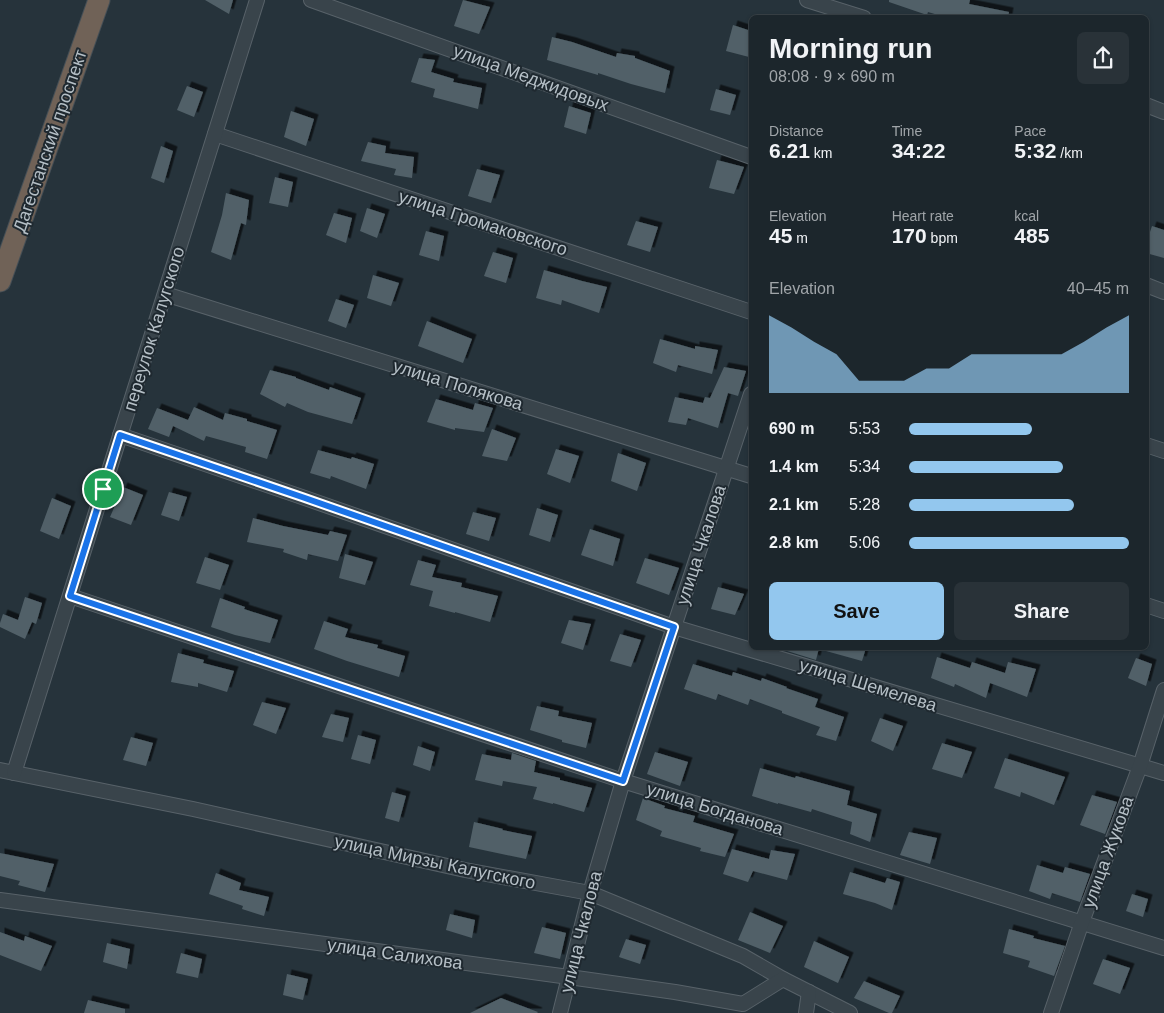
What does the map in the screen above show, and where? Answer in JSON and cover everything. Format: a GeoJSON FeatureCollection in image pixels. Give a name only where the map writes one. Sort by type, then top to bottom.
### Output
{"type":"FeatureCollection","features":[{"type":"Feature","properties":{"kind":"highway","name":"Дагестанский проспект"},"geometry":{"type":"LineString","coordinates":[[0,281],[99,0]]}},
{"type":"Feature","properties":{"kind":"street","name":"переулок Калугского"},"geometry":{"type":"LineString","coordinates":[[14,773],[257,0]]}},
{"type":"Feature","properties":{"kind":"street","name":"улица Меджидовых"},"geometry":{"type":"LineString","coordinates":[[311,0],[749,156]]}},
{"type":"Feature","properties":{"kind":"street"},"geometry":{"type":"LineString","coordinates":[[806,0],[854,15]]}},
{"type":"Feature","properties":{"kind":"street"},"geometry":{"type":"LineString","coordinates":[[1149,106],[1164,112]]}},
{"type":"Feature","properties":{"kind":"street","name":"улица Громаковского"},"geometry":{"type":"LineString","coordinates":[[215,134],[749,311]]}},
{"type":"Feature","properties":{"kind":"street"},"geometry":{"type":"LineString","coordinates":[[1149,287],[1164,292]]}},
{"type":"Feature","properties":{"kind":"street","name":"улица Полякова"},"geometry":{"type":"LineString","coordinates":[[165,294],[749,475]]}},
{"type":"Feature","properties":{"kind":"street","name":"улица Чкалова"},"geometry":{"type":"LineString","coordinates":[[560,1013],[590,893],[623,781],[749,400]]}},
{"type":"Feature","properties":{"kind":"street","name":"улица Шемелева"},"geometry":{"type":"LineString","coordinates":[[120,435],[674,627],[749,649]]}},
{"type":"Feature","properties":{"kind":"street"},"geometry":{"type":"LineString","coordinates":[[1149,446],[1164,451]]}},
{"type":"Feature","properties":{"kind":"street","name":"улица Богданова"},"geometry":{"type":"LineString","coordinates":[[70,596],[623,781],[1164,948]]}},
{"type":"Feature","properties":{"kind":"street"},"geometry":{"type":"LineString","coordinates":[[1149,606],[1164,611]]}},
{"type":"Feature","properties":{"kind":"street","name":"улица Шемелева"},"geometry":{"type":"LineString","coordinates":[[751,650],[1164,773]]}},
{"type":"Feature","properties":{"kind":"street","name":"улица Жукова"},"geometry":{"type":"LineString","coordinates":[[1051,1013],[1082,922],[1140,766],[1164,690]]}},
{"type":"Feature","properties":{"kind":"street","name":"улица Мирзы Калугского"},"geometry":{"type":"LineString","coordinates":[[0,770],[193,809],[465,870],[590,893],[743,956],[850,1013]]}},
{"type":"Feature","properties":{"kind":"street","name":"улица Салихова"},"geometry":{"type":"LineString","coordinates":[[0,900],[675,992],[743,1004],[783,979]]}},
{"type":"Feature","properties":{"kind":"street"},"geometry":{"type":"LineString","coordinates":[[806,1013],[809,992]]}},
{"type":"Feature","properties":{"kind":"building"},"geometry":{"type":"Polygon","coordinates":[[[205,0],[233,0],[229,14],[205,0]]]}},
{"type":"Feature","properties":{"kind":"building"},"geometry":{"type":"Polygon","coordinates":[[[463,0],[490,7],[479,34],[454,26],[463,0]]]}},
{"type":"Feature","properties":{"kind":"building"},"geometry":{"type":"Polygon","coordinates":[[[889,0],[970,0],[969,4],[1009,12],[1008,15],[938,15],[928,12],[927,15],[889,2],[889,0]]]}},
{"type":"Feature","properties":{"kind":"building"},"geometry":{"type":"Polygon","coordinates":[[[733,25],[749,30],[749,57],[726,51],[733,25]]]}},
{"type":"Feature","properties":{"kind":"building"},"geometry":{"type":"Polygon","coordinates":[[[552,37],[616,57],[617,53],[635,56],[635,58],[670,71],[665,93],[547,60],[552,37]]]}},
{"type":"Feature","properties":{"kind":"building"},"geometry":{"type":"Polygon","coordinates":[[[419,58],[435,60],[431,72],[454,79],[453,82],[482,88],[478,109],[433,97],[435,89],[411,82],[419,58]]]}},
{"type":"Feature","properties":{"kind":"building"},"geometry":{"type":"Polygon","coordinates":[[[187,86],[203,92],[194,117],[177,110],[187,86]]]}},
{"type":"Feature","properties":{"kind":"building"},"geometry":{"type":"Polygon","coordinates":[[[716,89],[736,95],[730,115],[710,110],[716,89]]]}},
{"type":"Feature","properties":{"kind":"building"},"geometry":{"type":"Polygon","coordinates":[[[569,106],[591,113],[586,134],[564,127],[569,106]]]}},
{"type":"Feature","properties":{"kind":"building"},"geometry":{"type":"Polygon","coordinates":[[[291,111],[314,119],[306,146],[284,137],[291,111]]]}},
{"type":"Feature","properties":{"kind":"building"},"geometry":{"type":"Polygon","coordinates":[[[368,142],[386,146],[385,153],[414,157],[412,178],[394,175],[396,169],[361,161],[368,142]]]}},
{"type":"Feature","properties":{"kind":"building"},"geometry":{"type":"Polygon","coordinates":[[[161,146],[173,151],[164,183],[151,178],[161,146]]]}},
{"type":"Feature","properties":{"kind":"building"},"geometry":{"type":"Polygon","coordinates":[[[717,160],[744,167],[734,194],[709,188],[717,160]]]}},
{"type":"Feature","properties":{"kind":"building"},"geometry":{"type":"Polygon","coordinates":[[[477,169],[500,175],[491,203],[468,196],[477,169]]]}},
{"type":"Feature","properties":{"kind":"building"},"geometry":{"type":"Polygon","coordinates":[[[275,177],[293,182],[288,207],[269,203],[275,177]]]}},
{"type":"Feature","properties":{"kind":"building"},"geometry":{"type":"Polygon","coordinates":[[[226,193],[249,200],[246,225],[241,223],[231,260],[211,252],[222,215],[226,193]]]}},
{"type":"Feature","properties":{"kind":"building"},"geometry":{"type":"Polygon","coordinates":[[[367,208],[385,214],[377,238],[360,231],[367,208]]]}},
{"type":"Feature","properties":{"kind":"building"},"geometry":{"type":"Polygon","coordinates":[[[334,213],[352,218],[346,243],[326,235],[334,213]]]}},
{"type":"Feature","properties":{"kind":"building"},"geometry":{"type":"Polygon","coordinates":[[[636,221],[658,227],[650,252],[627,245],[636,221]]]}},
{"type":"Feature","properties":{"kind":"building"},"geometry":{"type":"Polygon","coordinates":[[[1152,226],[1164,230],[1164,258],[1149,254],[1149,235],[1152,226]]]}},
{"type":"Feature","properties":{"kind":"building"},"geometry":{"type":"Polygon","coordinates":[[[426,231],[444,236],[439,261],[419,255],[426,231]]]}},
{"type":"Feature","properties":{"kind":"building"},"geometry":{"type":"Polygon","coordinates":[[[493,252],[513,258],[506,283],[484,276],[493,252]]]}},
{"type":"Feature","properties":{"kind":"building"},"geometry":{"type":"Polygon","coordinates":[[[544,270],[607,287],[599,313],[562,300],[561,305],[536,298],[544,270]]]}},
{"type":"Feature","properties":{"kind":"building"},"geometry":{"type":"Polygon","coordinates":[[[373,275],[399,283],[391,306],[367,298],[373,275]]]}},
{"type":"Feature","properties":{"kind":"building"},"geometry":{"type":"Polygon","coordinates":[[[336,299],[354,305],[346,328],[328,321],[336,299]]]}},
{"type":"Feature","properties":{"kind":"building"},"geometry":{"type":"Polygon","coordinates":[[[427,321],[472,339],[463,363],[418,346],[427,321]]]}},
{"type":"Feature","properties":{"kind":"building"},"geometry":{"type":"Polygon","coordinates":[[[660,339],[695,349],[695,346],[718,350],[712,374],[678,365],[676,372],[653,363],[660,339]]]}},
{"type":"Feature","properties":{"kind":"building"},"geometry":{"type":"Polygon","coordinates":[[[724,367],[746,371],[738,396],[728,393],[718,428],[688,418],[686,425],[668,422],[675,397],[703,403],[705,397],[710,398],[724,367]]]}},
{"type":"Feature","properties":{"kind":"building"},"geometry":{"type":"Polygon","coordinates":[[[270,370],[296,377],[329,390],[330,387],[361,398],[352,424],[308,412],[287,403],[285,407],[260,394],[270,370]]]}},
{"type":"Feature","properties":{"kind":"building"},"geometry":{"type":"Polygon","coordinates":[[[436,399],[473,410],[475,403],[493,408],[484,432],[455,428],[455,430],[427,422],[436,399]]]}},
{"type":"Feature","properties":{"kind":"building"},"geometry":{"type":"Polygon","coordinates":[[[194,407],[223,420],[225,413],[277,430],[267,459],[245,452],[246,447],[206,436],[204,441],[173,426],[169,437],[148,429],[157,408],[188,420],[194,407]]]}},
{"type":"Feature","properties":{"kind":"building"},"geometry":{"type":"Polygon","coordinates":[[[492,429],[516,438],[507,461],[482,456],[492,429]]]}},
{"type":"Feature","properties":{"kind":"building"},"geometry":{"type":"Polygon","coordinates":[[[556,449],[579,456],[570,483],[547,474],[556,449]]]}},
{"type":"Feature","properties":{"kind":"building"},"geometry":{"type":"Polygon","coordinates":[[[318,450],[374,464],[366,489],[331,476],[330,479],[310,473],[318,450]]]}},
{"type":"Feature","properties":{"kind":"building"},"geometry":{"type":"Polygon","coordinates":[[[618,453],[646,463],[637,491],[611,481],[618,453]]]}},
{"type":"Feature","properties":{"kind":"building"},"geometry":{"type":"Polygon","coordinates":[[[123,487],[143,495],[131,525],[110,517],[123,487]]]}},
{"type":"Feature","properties":{"kind":"building"},"geometry":{"type":"Polygon","coordinates":[[[169,492],[187,497],[179,521],[161,515],[169,492]]]}},
{"type":"Feature","properties":{"kind":"building"},"geometry":{"type":"Polygon","coordinates":[[[52,498],[71,506],[59,539],[40,531],[52,498]]]}},
{"type":"Feature","properties":{"kind":"building"},"geometry":{"type":"Polygon","coordinates":[[[537,508],[558,515],[550,542],[529,535],[537,508]]]}},
{"type":"Feature","properties":{"kind":"building"},"geometry":{"type":"Polygon","coordinates":[[[473,512],[496,518],[489,541],[466,534],[473,512]]]}},
{"type":"Feature","properties":{"kind":"building"},"geometry":{"type":"Polygon","coordinates":[[[253,518],[328,535],[330,531],[347,535],[338,561],[308,554],[307,560],[283,552],[284,549],[247,542],[253,518]]]}},
{"type":"Feature","properties":{"kind":"building"},"geometry":{"type":"Polygon","coordinates":[[[590,529],[620,539],[613,566],[581,555],[590,529]]]}},
{"type":"Feature","properties":{"kind":"building"},"geometry":{"type":"Polygon","coordinates":[[[345,554],[373,562],[365,585],[339,578],[345,554]]]}},
{"type":"Feature","properties":{"kind":"building"},"geometry":{"type":"Polygon","coordinates":[[[205,557],[229,565],[220,590],[196,583],[205,557]]]}},
{"type":"Feature","properties":{"kind":"building"},"geometry":{"type":"Polygon","coordinates":[[[645,558],[679,568],[669,595],[636,583],[645,558]]]}},
{"type":"Feature","properties":{"kind":"building"},"geometry":{"type":"Polygon","coordinates":[[[418,560],[436,565],[432,577],[462,583],[461,587],[498,596],[490,622],[429,606],[433,591],[410,585],[418,560]]]}},
{"type":"Feature","properties":{"kind":"building"},"geometry":{"type":"Polygon","coordinates":[[[718,587],[744,594],[735,615],[711,609],[718,587]]]}},
{"type":"Feature","properties":{"kind":"building"},"geometry":{"type":"Polygon","coordinates":[[[25,597],[42,603],[36,624],[32,622],[25,639],[0,627],[0,623],[3,614],[18,620],[25,597]]]}},
{"type":"Feature","properties":{"kind":"building"},"geometry":{"type":"Polygon","coordinates":[[[220,598],[245,607],[244,609],[278,620],[270,643],[211,627],[220,598]]]}},
{"type":"Feature","properties":{"kind":"building"},"geometry":{"type":"Polygon","coordinates":[[[569,620],[591,624],[583,650],[561,643],[569,620]]]}},
{"type":"Feature","properties":{"kind":"building"},"geometry":{"type":"Polygon","coordinates":[[[324,621],[348,629],[345,637],[378,645],[377,648],[405,656],[399,677],[314,649],[324,621]]]}},
{"type":"Feature","properties":{"kind":"building"},"geometry":{"type":"Polygon","coordinates":[[[620,634],[641,640],[631,667],[610,661],[620,634]]]}},
{"type":"Feature","properties":{"kind":"building"},"geometry":{"type":"Polygon","coordinates":[[[784,650],[818,650],[816,660],[784,650]]]}},
{"type":"Feature","properties":{"kind":"building"},"geometry":{"type":"Polygon","coordinates":[[[826,650],[865,650],[862,661],[826,650]]]}},
{"type":"Feature","properties":{"kind":"building"},"geometry":{"type":"Polygon","coordinates":[[[178,653],[204,660],[203,663],[234,671],[227,692],[198,683],[198,687],[171,682],[178,653]]]}},
{"type":"Feature","properties":{"kind":"building"},"geometry":{"type":"Polygon","coordinates":[[[937,657],[970,668],[972,662],[1005,673],[1008,662],[1036,669],[1027,697],[990,683],[986,698],[955,684],[954,687],[931,678],[937,657]]]}},
{"type":"Feature","properties":{"kind":"building"},"geometry":{"type":"Polygon","coordinates":[[[1136,658],[1152,664],[1146,686],[1128,678],[1136,658]]]}},
{"type":"Feature","properties":{"kind":"building"},"geometry":{"type":"Polygon","coordinates":[[[693,664],[732,676],[733,672],[761,681],[762,678],[818,699],[815,707],[844,717],[836,741],[816,735],[820,727],[750,699],[748,705],[718,694],[716,700],[684,689],[693,664]]]}},
{"type":"Feature","properties":{"kind":"building"},"geometry":{"type":"Polygon","coordinates":[[[262,702],[286,708],[276,734],[253,725],[262,702]]]}},
{"type":"Feature","properties":{"kind":"building"},"geometry":{"type":"Polygon","coordinates":[[[537,706],[559,711],[558,716],[592,723],[586,748],[562,742],[562,740],[530,730],[537,706]]]}},
{"type":"Feature","properties":{"kind":"building"},"geometry":{"type":"Polygon","coordinates":[[[331,714],[349,718],[343,742],[322,737],[331,714]]]}},
{"type":"Feature","properties":{"kind":"building"},"geometry":{"type":"Polygon","coordinates":[[[880,718],[903,726],[893,751],[871,741],[880,718]]]}},
{"type":"Feature","properties":{"kind":"building"},"geometry":{"type":"Polygon","coordinates":[[[358,735],[376,740],[370,764],[351,759],[358,735]]]}},
{"type":"Feature","properties":{"kind":"building"},"geometry":{"type":"Polygon","coordinates":[[[131,737],[153,743],[146,766],[123,760],[131,737]]]}},
{"type":"Feature","properties":{"kind":"building"},"geometry":{"type":"Polygon","coordinates":[[[942,743],[972,752],[962,778],[932,769],[942,743]]]}},
{"type":"Feature","properties":{"kind":"building"},"geometry":{"type":"Polygon","coordinates":[[[418,746],[435,752],[430,771],[413,765],[418,746]]]}},
{"type":"Feature","properties":{"kind":"building"},"geometry":{"type":"Polygon","coordinates":[[[655,752],[688,762],[680,786],[647,774],[655,752]]]}},
{"type":"Feature","properties":{"kind":"building"},"geometry":{"type":"Polygon","coordinates":[[[512,753],[536,761],[534,772],[592,788],[584,812],[533,799],[537,787],[503,781],[502,786],[475,780],[482,754],[511,760],[512,753]]]}},
{"type":"Feature","properties":{"kind":"building"},"geometry":{"type":"Polygon","coordinates":[[[1005,758],[1065,777],[1054,805],[1021,792],[1020,797],[994,788],[1005,758]]]}},
{"type":"Feature","properties":{"kind":"building"},"geometry":{"type":"Polygon","coordinates":[[[760,768],[850,791],[847,805],[877,814],[870,842],[850,834],[852,822],[812,809],[811,812],[752,796],[760,768]]]}},
{"type":"Feature","properties":{"kind":"building"},"geometry":{"type":"Polygon","coordinates":[[[392,792],[406,796],[399,822],[385,818],[392,792]]]}},
{"type":"Feature","properties":{"kind":"building"},"geometry":{"type":"Polygon","coordinates":[[[1092,795],[1117,802],[1105,834],[1080,825],[1092,795]]]}},
{"type":"Feature","properties":{"kind":"building"},"geometry":{"type":"Polygon","coordinates":[[[643,798],[665,806],[664,808],[695,816],[693,822],[734,834],[725,857],[700,851],[701,848],[660,836],[662,831],[636,820],[643,798]]]}},
{"type":"Feature","properties":{"kind":"building"},"geometry":{"type":"Polygon","coordinates":[[[474,822],[532,836],[526,859],[469,847],[474,822]]]}},
{"type":"Feature","properties":{"kind":"building"},"geometry":{"type":"Polygon","coordinates":[[[909,832],[937,838],[930,864],[900,855],[909,832]]]}},
{"type":"Feature","properties":{"kind":"building"},"geometry":{"type":"Polygon","coordinates":[[[732,849],[769,859],[771,850],[795,854],[787,880],[753,871],[748,882],[723,874],[732,849]]]}},
{"type":"Feature","properties":{"kind":"building"},"geometry":{"type":"Polygon","coordinates":[[[0,853],[54,864],[45,892],[18,885],[20,881],[0,876],[0,853]]]}},
{"type":"Feature","properties":{"kind":"building"},"geometry":{"type":"Polygon","coordinates":[[[1037,865],[1063,873],[1065,867],[1090,874],[1080,902],[1052,893],[1050,899],[1029,891],[1037,865]]]}},
{"type":"Feature","properties":{"kind":"building"},"geometry":{"type":"Polygon","coordinates":[[[850,872],[885,883],[887,878],[900,882],[892,910],[843,894],[850,872]]]}},
{"type":"Feature","properties":{"kind":"building"},"geometry":{"type":"Polygon","coordinates":[[[216,873],[241,883],[239,890],[269,897],[264,916],[242,909],[243,906],[209,894],[216,873]]]}},
{"type":"Feature","properties":{"kind":"building"},"geometry":{"type":"Polygon","coordinates":[[[1132,894],[1148,899],[1143,917],[1126,911],[1132,894]]]}},
{"type":"Feature","properties":{"kind":"building"},"geometry":{"type":"Polygon","coordinates":[[[750,912],[783,926],[770,953],[738,940],[750,912]]]}},
{"type":"Feature","properties":{"kind":"building"},"geometry":{"type":"Polygon","coordinates":[[[450,914],[475,920],[472,938],[446,930],[450,914]]]}},
{"type":"Feature","properties":{"kind":"building"},"geometry":{"type":"Polygon","coordinates":[[[542,927],[566,933],[560,959],[534,953],[542,927]]]}},
{"type":"Feature","properties":{"kind":"building"},"geometry":{"type":"Polygon","coordinates":[[[1009,929],[1034,936],[1033,938],[1065,946],[1054,976],[1028,967],[1030,961],[1003,953],[1009,929]]]}},
{"type":"Feature","properties":{"kind":"building"},"geometry":{"type":"Polygon","coordinates":[[[0,932],[24,941],[25,936],[52,946],[41,971],[0,955],[0,932]]]}},
{"type":"Feature","properties":{"kind":"building"},"geometry":{"type":"Polygon","coordinates":[[[626,939],[646,945],[640,964],[619,957],[626,939]]]}},
{"type":"Feature","properties":{"kind":"building"},"geometry":{"type":"Polygon","coordinates":[[[814,941],[849,957],[838,983],[804,967],[814,941]]]}},
{"type":"Feature","properties":{"kind":"building"},"geometry":{"type":"Polygon","coordinates":[[[107,943],[130,949],[127,969],[103,962],[107,943]]]}},
{"type":"Feature","properties":{"kind":"building"},"geometry":{"type":"Polygon","coordinates":[[[181,953],[202,959],[198,978],[176,973],[181,953]]]}},
{"type":"Feature","properties":{"kind":"building"},"geometry":{"type":"Polygon","coordinates":[[[1103,959],[1130,968],[1120,994],[1093,984],[1103,959]]]}},
{"type":"Feature","properties":{"kind":"building"},"geometry":{"type":"Polygon","coordinates":[[[287,974],[308,979],[303,1000],[283,995],[287,974]]]}},
{"type":"Feature","properties":{"kind":"building"},"geometry":{"type":"Polygon","coordinates":[[[864,981],[900,996],[892,1013],[854,998],[864,981]]]}},
{"type":"Feature","properties":{"kind":"building"},"geometry":{"type":"Polygon","coordinates":[[[501,998],[538,1012],[470,1013],[501,998]]]}},
{"type":"Feature","properties":{"kind":"building"},"geometry":{"type":"Polygon","coordinates":[[[88,1000],[125,1009],[125,1013],[84,1013],[88,1000]]]}},
{"type":"Feature","properties":{"kind":"route"},"geometry":{"type":"LineString","coordinates":[[120,435],[674,627],[623,781],[70,596],[103,489],[120,435]]}}]}
